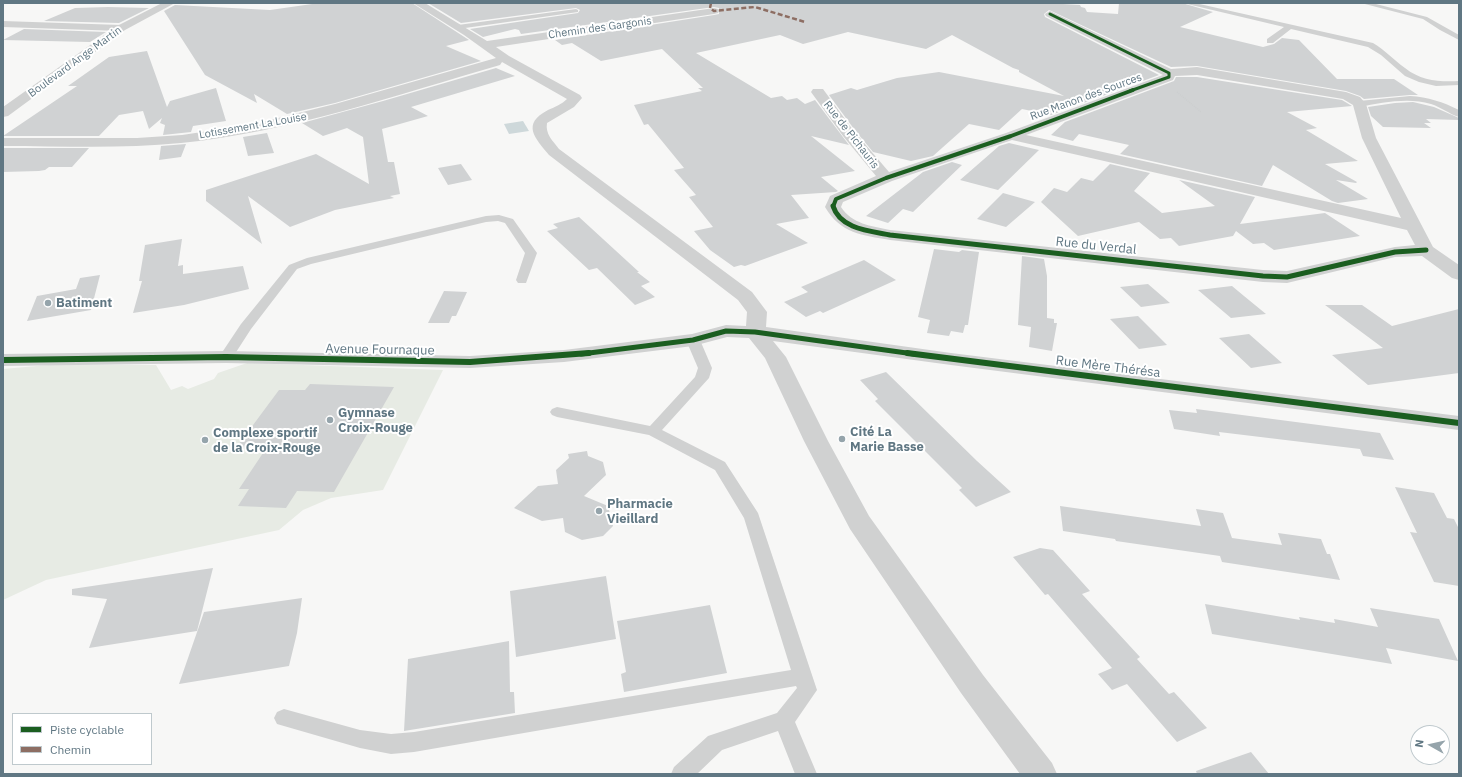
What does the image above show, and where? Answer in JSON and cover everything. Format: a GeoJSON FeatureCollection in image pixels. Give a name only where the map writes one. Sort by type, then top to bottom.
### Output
{"type":"FeatureCollection","features":[{"type":"Feature","properties":{"kind":"street","name":"Boulevard Ange Martin"},"geometry":{"type":"LineString","coordinates":[[3,113],[121,28],[170,3]]}},
{"type":"Feature","properties":{"kind":"street"},"geometry":{"type":"LineString","coordinates":[[418,3],[455,25],[505,59],[575,98],[572,102],[543,118],[540,125],[540,132],[544,140],[554,152],[745,296],[757,312],[755,332],[775,356],[816,441],[859,522],[972,684],[1040,774]]}},
{"type":"Feature","properties":{"kind":"street","name":"Chemin des Gargonis"},"geometry":{"type":"LineString","coordinates":[[486,45],[714,11]]}},
{"type":"Feature","properties":{"kind":"street","name":"Rue Manon des Sources"},"geometry":{"type":"LineString","coordinates":[[1011,136],[1169,77],[1169,73],[1050,14]]}},
{"type":"Feature","properties":{"kind":"street"},"geometry":{"type":"LineString","coordinates":[[3,24],[121,28]]}},
{"type":"Feature","properties":{"kind":"street","name":"Lotissement La Louise"},"geometry":{"type":"LineString","coordinates":[[3,142],[138,142],[272,125],[312,115],[496,62]]}},
{"type":"Feature","properties":{"kind":"street"},"geometry":{"type":"LineString","coordinates":[[1169,73],[1197,71],[1346,96],[1355,100],[1359,104],[1369,138],[1426,250],[1459,274]]}},
{"type":"Feature","properties":{"kind":"street","name":"Rue de Pichauris"},"geometry":{"type":"LineString","coordinates":[[818,92],[848,133],[886,178]]}},
{"type":"Feature","properties":{"kind":"street"},"geometry":{"type":"LineString","coordinates":[[886,178],[1011,136]]}},
{"type":"Feature","properties":{"kind":"street","name":"Rue Manon des Sources"},"geometry":{"type":"LineString","coordinates":[[1011,136],[1414,226]]}},
{"type":"Feature","properties":{"kind":"street","name":"Rue du Verdal"},"geometry":{"type":"LineString","coordinates":[[886,178],[836,199],[833,207],[843,221],[854,227],[890,235],[1263,276],[1287,277],[1395,252],[1426,250]]}},
{"type":"Feature","properties":{"kind":"street","name":"Avenue Fournaque"},"geometry":{"type":"LineString","coordinates":[[3,360],[226,357],[470,362],[564,356],[693,340],[726,331],[755,332]]}},
{"type":"Feature","properties":{"kind":"street","name":"Rue Mère Thérésa"},"geometry":{"type":"LineString","coordinates":[[755,332],[943,358],[1459,423]]}},
{"type":"Feature","properties":{"kind":"lane"},"geometry":{"type":"LineString","coordinates":[[1186,3],[1355,42],[1381,50],[1403,71],[1412,77],[1439,84],[1459,84]]}},
{"type":"Feature","properties":{"kind":"lane"},"geometry":{"type":"LineString","coordinates":[[1364,3],[1425,18],[1442,30],[1459,38]]}},
{"type":"Feature","properties":{"kind":"lane"},"geometry":{"type":"LineString","coordinates":[[455,25],[576,11]]}},
{"type":"Feature","properties":{"kind":"lane"},"geometry":{"type":"LineString","coordinates":[[455,25],[511,15]]}},
{"type":"Feature","properties":{"kind":"lane"},"geometry":{"type":"LineString","coordinates":[[1270,41],[1288,27]]}},
{"type":"Feature","properties":{"kind":"lane"},"geometry":{"type":"LineString","coordinates":[[1359,104],[1408,98],[1444,104],[1459,114]]}},
{"type":"Feature","properties":{"kind":"lane"},"geometry":{"type":"LineString","coordinates":[[226,357],[246,327],[292,268],[307,261],[486,219],[499,218],[510,221],[531,253],[522,280]]}},
{"type":"Feature","properties":{"kind":"lane"},"geometry":{"type":"LineString","coordinates":[[653,431],[702,378],[705,368],[693,340]]}},
{"type":"Feature","properties":{"kind":"lane"},"geometry":{"type":"LineString","coordinates":[[557,412],[653,431],[720,466],[752,517],[807,690],[784,720],[715,743],[682,774]]}},
{"type":"Feature","properties":{"kind":"lane"},"geometry":{"type":"LineString","coordinates":[[284,718],[360,739],[391,744],[414,742],[803,676]]}},
{"type":"Feature","properties":{"kind":"lane"},"geometry":{"type":"LineString","coordinates":[[784,720],[806,774]]}},
{"type":"Feature","properties":{"kind":"shaded area"},"geometry":{"type":"Polygon","coordinates":[[[523,121],[529,131],[509,134],[504,124],[523,121]]]}},
{"type":"Feature","properties":{"kind":"shaded area","name":"Complexe sportif de la Croix-Rouge"},"geometry":{"type":"Polygon","coordinates":[[[247,363],[443,370],[383,490],[331,498],[303,510],[279,530],[46,580],[3,600],[3,369],[48,365],[156,365],[171,390],[182,386],[188,389],[214,379],[218,373],[247,363]]]}},
{"type":"Feature","properties":{"kind":"building"},"geometry":{"type":"Polygon","coordinates":[[[319,3],[412,3],[469,40],[446,46],[481,61],[335,103],[287,114],[254,94],[257,103],[205,75],[164,11],[175,5],[270,10],[319,3]]]}},
{"type":"Feature","properties":{"kind":"building"},"geometry":{"type":"Polygon","coordinates":[[[428,3],[1046,3],[1080,5],[1081,7],[1085,8],[1087,12],[1118,14],[1119,3],[1182,3],[1213,12],[1180,27],[1263,47],[1274,44],[1282,38],[1299,40],[1337,79],[1394,79],[1418,95],[1364,99],[1346,91],[1197,66],[1171,67],[1049,10],[1044,14],[1045,17],[1159,75],[1051,115],[1022,109],[999,130],[969,124],[933,156],[911,161],[873,152],[829,95],[851,88],[857,90],[897,78],[939,72],[1064,96],[1019,72],[1019,70],[952,35],[926,49],[848,32],[803,44],[780,35],[696,53],[771,98],[782,96],[787,100],[797,98],[805,104],[815,100],[849,145],[811,136],[855,171],[821,177],[838,191],[836,192],[791,195],[809,218],[776,224],[808,243],[745,266],[741,265],[734,267],[710,250],[694,231],[713,227],[689,197],[696,195],[674,170],[684,168],[648,124],[644,125],[634,105],[702,91],[698,88],[703,88],[662,49],[601,61],[572,43],[562,45],[555,40],[714,15],[719,14],[719,8],[714,7],[521,34],[519,30],[515,29],[483,37],[470,29],[578,13],[580,10],[576,8],[461,23],[428,3]]]}},
{"type":"Feature","properties":{"kind":"building"},"geometry":{"type":"Polygon","coordinates":[[[75,8],[149,8],[119,23],[44,21],[75,8]]]}},
{"type":"Feature","properties":{"kind":"building"},"geometry":{"type":"Polygon","coordinates":[[[24,29],[106,32],[90,42],[3,40],[24,29]]]}},
{"type":"Feature","properties":{"kind":"building"},"geometry":{"type":"Polygon","coordinates":[[[147,51],[167,107],[170,101],[216,88],[226,121],[193,126],[191,132],[163,135],[165,125],[160,123],[162,118],[149,129],[143,111],[119,115],[99,136],[3,136],[77,86],[68,86],[109,57],[147,51]]]}},
{"type":"Feature","properties":{"kind":"building"},"geometry":{"type":"Polygon","coordinates":[[[496,68],[515,76],[411,107],[428,116],[382,129],[388,162],[394,162],[400,194],[390,196],[394,198],[335,210],[290,227],[248,196],[262,244],[206,201],[206,190],[316,154],[369,184],[363,137],[347,128],[323,136],[302,123],[496,68]]]}},
{"type":"Feature","properties":{"kind":"building"},"geometry":{"type":"Polygon","coordinates":[[[1176,77],[1197,77],[1342,100],[1352,106],[1287,112],[1317,128],[1306,130],[1358,161],[1325,164],[1357,182],[1336,180],[1368,199],[1338,203],[1332,201],[1273,165],[1262,186],[1120,154],[1129,145],[1079,134],[1073,141],[1051,135],[1065,122],[1174,81],[1176,77]]]}},
{"type":"Feature","properties":{"kind":"building"},"geometry":{"type":"Polygon","coordinates":[[[1413,102],[1434,107],[1459,118],[1459,120],[1426,119],[1431,123],[1424,123],[1431,128],[1383,127],[1371,116],[1368,107],[1413,102]]]}},
{"type":"Feature","properties":{"kind":"building"},"geometry":{"type":"Polygon","coordinates":[[[267,133],[274,153],[248,156],[243,137],[267,133]]]}},
{"type":"Feature","properties":{"kind":"building"},"geometry":{"type":"Polygon","coordinates":[[[1009,143],[1039,150],[998,190],[960,180],[999,146],[1009,143]]]}},
{"type":"Feature","properties":{"kind":"building"},"geometry":{"type":"Polygon","coordinates":[[[186,144],[181,157],[159,160],[161,146],[186,144]]]}},
{"type":"Feature","properties":{"kind":"building"},"geometry":{"type":"Polygon","coordinates":[[[3,148],[89,148],[72,167],[49,167],[45,170],[39,171],[3,172],[3,148]]]}},
{"type":"Feature","properties":{"kind":"building"},"geometry":{"type":"Polygon","coordinates":[[[952,162],[962,165],[913,212],[903,209],[888,223],[866,216],[923,172],[952,162]]]}},
{"type":"Feature","properties":{"kind":"building"},"geometry":{"type":"Polygon","coordinates":[[[461,164],[472,180],[448,185],[438,168],[461,164]]]}},
{"type":"Feature","properties":{"kind":"building"},"geometry":{"type":"Polygon","coordinates":[[[1110,164],[1150,173],[1134,191],[1162,213],[1215,206],[1179,180],[1255,197],[1240,224],[1325,213],[1360,236],[1274,250],[1264,243],[1253,244],[1236,231],[1233,236],[1179,246],[1171,238],[1160,239],[1139,222],[1078,236],[1041,202],[1054,188],[1067,192],[1081,178],[1093,181],[1110,164]]]}},
{"type":"Feature","properties":{"kind":"building"},"geometry":{"type":"Polygon","coordinates":[[[1003,193],[1035,202],[1006,227],[977,219],[1003,193]]]}},
{"type":"Feature","properties":{"kind":"building"},"geometry":{"type":"Polygon","coordinates":[[[579,217],[639,272],[637,272],[650,282],[641,286],[655,297],[635,305],[597,268],[589,270],[547,231],[558,228],[553,224],[579,217]]]}},
{"type":"Feature","properties":{"kind":"building"},"geometry":{"type":"Polygon","coordinates":[[[182,239],[178,266],[183,265],[183,274],[243,266],[249,289],[184,305],[133,313],[142,281],[139,281],[145,245],[182,239]]]}},
{"type":"Feature","properties":{"kind":"building"},"geometry":{"type":"Polygon","coordinates":[[[934,249],[959,252],[962,250],[979,252],[968,325],[965,325],[963,333],[951,331],[949,336],[927,333],[930,320],[918,317],[934,249]]]}},
{"type":"Feature","properties":{"kind":"building"},"geometry":{"type":"Polygon","coordinates":[[[1022,256],[1044,259],[1047,276],[1047,318],[1054,319],[1054,323],[1057,323],[1052,351],[1029,347],[1031,327],[1018,325],[1022,256]]]}},
{"type":"Feature","properties":{"kind":"building"},"geometry":{"type":"Polygon","coordinates":[[[864,260],[896,280],[823,313],[820,311],[806,317],[784,302],[808,292],[801,287],[864,260]]]}},
{"type":"Feature","properties":{"kind":"building","name":"Batiment"},"geometry":{"type":"Polygon","coordinates":[[[100,275],[91,310],[27,321],[37,296],[76,289],[80,278],[100,275]]]}},
{"type":"Feature","properties":{"kind":"building"},"geometry":{"type":"Polygon","coordinates":[[[1148,284],[1170,303],[1141,307],[1120,287],[1148,284]]]}},
{"type":"Feature","properties":{"kind":"building"},"geometry":{"type":"Polygon","coordinates":[[[1232,286],[1266,314],[1231,318],[1198,290],[1232,286]]]}},
{"type":"Feature","properties":{"kind":"building"},"geometry":{"type":"Polygon","coordinates":[[[444,291],[467,292],[456,316],[452,316],[449,323],[428,323],[444,291]]]}},
{"type":"Feature","properties":{"kind":"building"},"geometry":{"type":"Polygon","coordinates":[[[1325,305],[1362,305],[1392,326],[1459,309],[1459,373],[1368,385],[1332,355],[1383,348],[1325,305]]]}},
{"type":"Feature","properties":{"kind":"building"},"geometry":{"type":"Polygon","coordinates":[[[1138,316],[1167,345],[1139,349],[1110,319],[1138,316]]]}},
{"type":"Feature","properties":{"kind":"building"},"geometry":{"type":"Polygon","coordinates":[[[1249,334],[1282,363],[1251,368],[1219,338],[1249,334]]]}},
{"type":"Feature","properties":{"kind":"building"},"geometry":{"type":"Polygon","coordinates":[[[886,372],[1011,492],[976,507],[959,490],[962,488],[875,401],[878,399],[860,380],[886,372]]]}},
{"type":"Feature","properties":{"kind":"building","name":"Gymnase Croix-Rouge"},"geometry":{"type":"Polygon","coordinates":[[[310,384],[394,387],[334,492],[297,491],[286,508],[238,506],[249,489],[239,489],[265,450],[236,448],[279,390],[305,390],[310,384]]]}},
{"type":"Feature","properties":{"kind":"building"},"geometry":{"type":"Polygon","coordinates":[[[1196,409],[1380,433],[1394,460],[1363,456],[1360,449],[1219,432],[1220,436],[1174,429],[1169,410],[1197,413],[1196,409]]]}},
{"type":"Feature","properties":{"kind":"building"},"geometry":{"type":"Polygon","coordinates":[[[587,451],[588,456],[603,462],[606,475],[584,496],[608,506],[613,526],[603,536],[582,540],[565,532],[563,518],[542,521],[514,508],[538,486],[558,484],[556,470],[569,458],[568,454],[587,451]]]}},
{"type":"Feature","properties":{"kind":"building"},"geometry":{"type":"Polygon","coordinates":[[[1395,487],[1434,493],[1447,518],[1454,519],[1459,529],[1459,586],[1434,582],[1410,532],[1417,533],[1395,487]]]}},
{"type":"Feature","properties":{"kind":"building"},"geometry":{"type":"Polygon","coordinates":[[[1060,506],[1201,526],[1196,509],[1223,513],[1232,538],[1282,545],[1278,533],[1321,539],[1327,554],[1330,554],[1340,580],[1222,562],[1220,556],[1116,541],[1115,539],[1063,531],[1060,506]]]}},
{"type":"Feature","properties":{"kind":"building"},"geometry":{"type":"Polygon","coordinates":[[[1040,548],[1053,550],[1090,591],[1082,594],[1140,657],[1137,659],[1169,694],[1174,692],[1207,728],[1177,742],[1127,684],[1112,690],[1098,674],[1112,668],[1048,594],[1045,595],[1013,557],[1040,548]]]}},
{"type":"Feature","properties":{"kind":"building"},"geometry":{"type":"Polygon","coordinates":[[[213,568],[197,631],[89,648],[107,599],[72,595],[72,589],[213,568]]]}},
{"type":"Feature","properties":{"kind":"building"},"geometry":{"type":"Polygon","coordinates":[[[606,576],[616,639],[516,657],[510,591],[606,576]]]}},
{"type":"Feature","properties":{"kind":"building"},"geometry":{"type":"Polygon","coordinates":[[[302,598],[297,633],[289,666],[179,684],[204,612],[302,598]]]}},
{"type":"Feature","properties":{"kind":"building"},"geometry":{"type":"Polygon","coordinates":[[[1205,604],[1300,620],[1299,617],[1335,623],[1334,619],[1378,627],[1370,608],[1439,619],[1458,661],[1386,648],[1392,664],[1212,634],[1205,604]]]}},
{"type":"Feature","properties":{"kind":"building"},"geometry":{"type":"Polygon","coordinates":[[[710,605],[727,673],[624,692],[621,674],[626,672],[617,621],[710,605]]]}},
{"type":"Feature","properties":{"kind":"building"},"geometry":{"type":"Polygon","coordinates":[[[509,641],[510,692],[514,692],[515,713],[404,731],[408,659],[509,641]]]}},
{"type":"Feature","properties":{"kind":"building"},"geometry":{"type":"Polygon","coordinates":[[[1251,752],[1269,774],[1197,774],[1196,771],[1251,752]]]}},
{"type":"Feature","properties":{"kind":"marked path"},"geometry":{"type":"LineString","coordinates":[[711,3],[710,8],[714,11],[755,7],[805,22]]}},
{"type":"Feature","properties":{"kind":"cycle path"},"geometry":{"type":"LineString","coordinates":[[1050,14],[1169,73],[1169,77],[1011,136],[886,178],[836,199],[833,207],[838,215],[850,225],[857,228],[890,235],[1263,276],[1287,277],[1395,252],[1426,250]]}},
{"type":"Feature","properties":{"kind":"cycle path"},"geometry":{"type":"LineString","coordinates":[[3,360],[226,357],[470,362],[564,356],[693,340],[726,331],[755,332],[951,359],[1459,423]]}},
{"type":"Feature","properties":{"kind":"place","name":"Batiment"},"geometry":{"type":"Point","coordinates":[48,303]}},
{"type":"Feature","properties":{"kind":"place","name":"Gymnase Croix-Rouge"},"geometry":{"type":"Point","coordinates":[330,420]}},
{"type":"Feature","properties":{"kind":"place","name":"Cité La Marie Basse"},"geometry":{"type":"Point","coordinates":[842,439]}},
{"type":"Feature","properties":{"kind":"place","name":"Complexe sportif de la Croix-Rouge"},"geometry":{"type":"Point","coordinates":[205,440]}},
{"type":"Feature","properties":{"kind":"place","name":"Pharmacie Vieillard"},"geometry":{"type":"Point","coordinates":[599,511]}}]}
